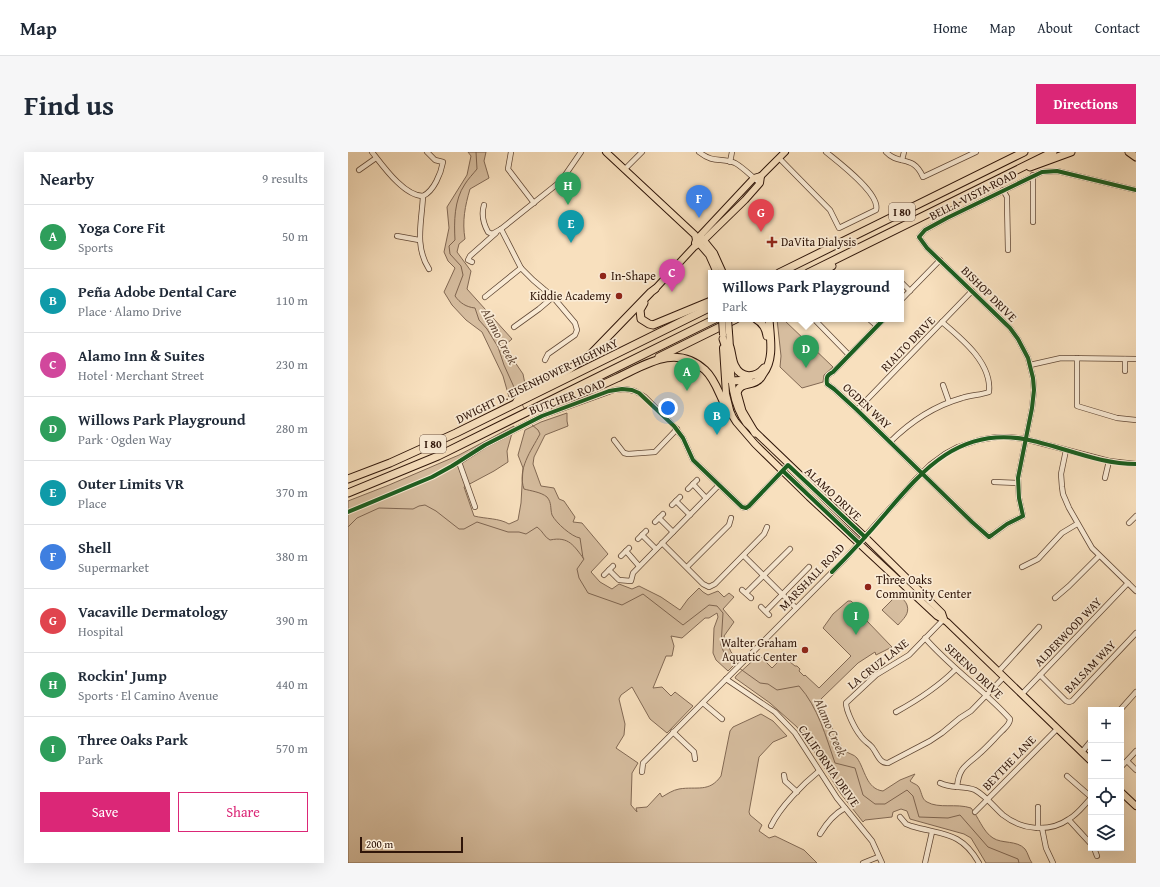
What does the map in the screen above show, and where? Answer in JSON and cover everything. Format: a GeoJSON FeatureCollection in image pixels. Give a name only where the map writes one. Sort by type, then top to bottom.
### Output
{"type":"FeatureCollection","features":[{"type":"Feature","properties":{"kind":"highway","name":"I 80"},"geometry":{"type":"LineString","coordinates":[[785,270],[1024,152]]}},
{"type":"Feature","properties":{"kind":"highway","name":"I 80"},"geometry":{"type":"LineString","coordinates":[[814,270],[1053,152]]}},
{"type":"Feature","properties":{"kind":"highway"},"geometry":{"type":"LineString","coordinates":[[1016,170],[1038,165],[1071,152]]}},
{"type":"Feature","properties":{"kind":"highway"},"geometry":{"type":"LineString","coordinates":[[1129,152],[1136,157]]}},
{"type":"Feature","properties":{"kind":"highway"},"geometry":{"type":"LineString","coordinates":[[825,270],[846,254]]}},
{"type":"Feature","properties":{"kind":"highway"},"geometry":{"type":"LineString","coordinates":[[655,289],[653,294],[640,310],[641,319],[649,324],[659,323],[708,302]]}},
{"type":"Feature","properties":{"kind":"highway"},"geometry":{"type":"LineString","coordinates":[[525,396],[591,354],[655,289]]}},
{"type":"Feature","properties":{"kind":"highway","name":"DWIGHT D. EISENHOWER HIGHWAY"},"geometry":{"type":"LineString","coordinates":[[348,479],[412,454],[515,404],[525,396],[708,308]]}},
{"type":"Feature","properties":{"kind":"highway","name":"DWIGHT D. EISENHOWER HIGHWAY"},"geometry":{"type":"LineString","coordinates":[[348,493],[424,462],[709,322]]}},
{"type":"Feature","properties":{"kind":"highway"},"geometry":{"type":"LineString","coordinates":[[533,409],[560,401],[602,385],[730,322]]}},
{"type":"Feature","properties":{"kind":"highway"},"geometry":{"type":"LineString","coordinates":[[730,348],[738,371],[749,376],[761,372],[766,361],[767,335],[763,324],[760,322]]}},
{"type":"Feature","properties":{"kind":"highway"},"geometry":{"type":"LineString","coordinates":[[725,335],[728,377],[732,381],[752,380],[762,375],[767,370],[771,356],[769,322]]}},
{"type":"Feature","properties":{"kind":"highway"},"geometry":{"type":"LineString","coordinates":[[650,362],[672,357],[687,360],[698,365],[709,375],[725,407],[732,414]]}},
{"type":"Feature","properties":{"kind":"highway"},"geometry":{"type":"LineString","coordinates":[[755,433],[742,411],[737,393],[740,387],[759,381],[762,375]]}},
{"type":"Feature","properties":{"kind":"main road"},"geometry":{"type":"LineString","coordinates":[[606,152],[698,240],[714,253],[722,270]]}},
{"type":"Feature","properties":{"kind":"main road"},"geometry":{"type":"LineString","coordinates":[[655,289],[754,178],[761,176],[785,152]]}},
{"type":"Feature","properties":{"kind":"main road"},"geometry":{"type":"LineString","coordinates":[[698,240],[725,221],[760,183],[761,176]]}},
{"type":"Feature","properties":{"kind":"main road"},"geometry":{"type":"LineString","coordinates":[[698,240],[709,255],[716,270]]}},
{"type":"Feature","properties":{"kind":"main road","name":"ALAMO DRIVE"},"geometry":{"type":"LineString","coordinates":[[723,322],[725,335],[726,394],[732,414],[736,422],[746,434],[783,471],[937,616],[944,619],[1088,758]]}},
{"type":"Feature","properties":{"kind":"main road","name":"ALAMO DRIVE"},"geometry":{"type":"LineString","coordinates":[[727,322],[725,335],[730,348],[733,396],[738,410],[746,423],[788,465],[865,537],[942,614],[944,619]]}},
{"type":"Feature","properties":{"kind":"main road"},"geometry":{"type":"LineString","coordinates":[[1124,795],[1136,806]]}},
{"type":"Feature","properties":{"kind":"street"},"geometry":{"type":"LineString","coordinates":[[372,152],[396,181],[404,188],[423,196]]}},
{"type":"Feature","properties":{"kind":"street"},"geometry":{"type":"LineString","coordinates":[[427,152],[436,160],[443,162],[442,169],[431,189],[423,196],[419,240],[421,254],[428,269]]}},
{"type":"Feature","properties":{"kind":"street"},"geometry":{"type":"LineString","coordinates":[[511,152],[508,169],[534,202]]}},
{"type":"Feature","properties":{"kind":"street"},"geometry":{"type":"LineString","coordinates":[[472,262],[468,260],[470,256],[499,230],[561,181],[581,152]]}},
{"type":"Feature","properties":{"kind":"street"},"geometry":{"type":"LineString","coordinates":[[625,169],[642,152]]}},
{"type":"Feature","properties":{"kind":"street"},"geometry":{"type":"LineString","coordinates":[[699,152],[712,160],[730,162],[740,166],[760,183]]}},
{"type":"Feature","properties":{"kind":"street"},"geometry":{"type":"LineString","coordinates":[[730,162],[732,152]]}},
{"type":"Feature","properties":{"kind":"street"},"geometry":{"type":"LineString","coordinates":[[779,158],[830,210],[839,228],[871,213],[876,210],[877,206],[869,191],[826,152]]}},
{"type":"Feature","properties":{"kind":"street"},"geometry":{"type":"LineString","coordinates":[[886,152],[893,157],[917,165],[923,177],[976,152]]}},
{"type":"Feature","properties":{"kind":"street"},"geometry":{"type":"LineString","coordinates":[[902,160],[904,152]]}},
{"type":"Feature","properties":{"kind":"street"},"geometry":{"type":"LineString","coordinates":[[359,170],[376,158]]}},
{"type":"Feature","properties":{"kind":"street","name":"BELLA VISTA ROAD"},"geometry":{"type":"LineString","coordinates":[[921,241],[919,237],[925,230],[1003,190],[1049,170],[1136,190]]}},
{"type":"Feature","properties":{"kind":"street"},"geometry":{"type":"LineString","coordinates":[[1033,176],[1033,222]]}},
{"type":"Feature","properties":{"kind":"street"},"geometry":{"type":"LineString","coordinates":[[1003,190],[1007,197],[1008,250]]}},
{"type":"Feature","properties":{"kind":"street"},"geometry":{"type":"LineString","coordinates":[[484,205],[482,215],[488,232],[492,234],[499,230]]}},
{"type":"Feature","properties":{"kind":"street"},"geometry":{"type":"LineString","coordinates":[[499,230],[522,268],[533,280],[553,297],[575,323],[576,330],[573,337],[548,354],[546,360]]}},
{"type":"Feature","properties":{"kind":"street"},"geometry":{"type":"LineString","coordinates":[[397,236],[419,240]]}},
{"type":"Feature","properties":{"kind":"street","name":"BISHOP DRIVE"},"geometry":{"type":"LineString","coordinates":[[921,241],[1010,328],[1024,349],[1033,378],[1033,399],[1018,483]]}},
{"type":"Feature","properties":{"kind":"street"},"geometry":{"type":"LineString","coordinates":[[904,297],[940,260]]}},
{"type":"Feature","properties":{"kind":"street"},"geometry":{"type":"LineString","coordinates":[[485,297],[522,268]]}},
{"type":"Feature","properties":{"kind":"street"},"geometry":{"type":"LineString","coordinates":[[904,285],[910,291]]}},
{"type":"Feature","properties":{"kind":"street","name":"RIALTO DRIVE"},"geometry":{"type":"LineString","coordinates":[[857,410],[972,291]]}},
{"type":"Feature","properties":{"kind":"street"},"geometry":{"type":"LineString","coordinates":[[514,327],[553,297]]}},
{"type":"Feature","properties":{"kind":"street"},"geometry":{"type":"LineString","coordinates":[[817,322],[849,355]]}},
{"type":"Feature","properties":{"kind":"street"},"geometry":{"type":"LineString","coordinates":[[872,322],[877,326]]}},
{"type":"Feature","properties":{"kind":"street","name":"OGDEN WAY"},"geometry":{"type":"LineString","coordinates":[[881,322],[833,372],[828,375],[826,380],[827,384],[857,410],[972,522],[989,536],[1023,516],[1019,498],[1018,483]]}},
{"type":"Feature","properties":{"kind":"street"},"geometry":{"type":"LineString","coordinates":[[890,442],[920,417],[934,409],[949,402],[989,392],[990,386],[988,375],[982,362],[942,322]]}},
{"type":"Feature","properties":{"kind":"street"},"geometry":{"type":"LineString","coordinates":[[1076,358],[1076,406],[1117,418],[1136,420]]}},
{"type":"Feature","properties":{"kind":"street"},"geometry":{"type":"LineString","coordinates":[[1030,365],[1055,359],[1136,359]]}},
{"type":"Feature","properties":{"kind":"street"},"geometry":{"type":"LineString","coordinates":[[1125,359],[1125,371]]}},
{"type":"Feature","properties":{"kind":"street"},"geometry":{"type":"LineString","coordinates":[[943,385],[949,402]]}},
{"type":"Feature","properties":{"kind":"street","name":"BUTCHER ROAD"},"geometry":{"type":"LineString","coordinates":[[475,507],[459,462],[485,445],[539,417],[609,391],[622,389],[632,390],[639,393],[677,429],[683,438],[693,460],[742,507],[746,508],[749,506],[788,465]]}},
{"type":"Feature","properties":{"kind":"street"},"geometry":{"type":"LineString","coordinates":[[614,440],[624,452],[628,454],[655,452],[677,429]]}},
{"type":"Feature","properties":{"kind":"street","name":"MARSHALL ROAD"},"geometry":{"type":"LineString","coordinates":[[642,772],[643,762],[703,703],[865,537],[903,492],[942,456],[965,444],[997,437],[1025,439],[1109,462],[1136,464]]}},
{"type":"Feature","properties":{"kind":"street"},"geometry":{"type":"LineString","coordinates":[[1066,450],[1062,474],[1063,494],[1077,524],[1099,556],[1136,591]]}},
{"type":"Feature","properties":{"kind":"street"},"geometry":{"type":"LineString","coordinates":[[1105,478],[1109,462]]}},
{"type":"Feature","properties":{"kind":"street"},"geometry":{"type":"LineString","coordinates":[[688,489],[695,482],[706,498]]}},
{"type":"Feature","properties":{"kind":"street"},"geometry":{"type":"LineString","coordinates":[[994,482],[1018,483]]}},
{"type":"Feature","properties":{"kind":"street"},"geometry":{"type":"LineString","coordinates":[[609,570],[619,580],[631,580],[634,572],[639,566],[719,484]]}},
{"type":"Feature","properties":{"kind":"street"},"geometry":{"type":"LineString","coordinates":[[672,505],[678,499],[690,515]]}},
{"type":"Feature","properties":{"kind":"street"},"geometry":{"type":"LineString","coordinates":[[655,522],[661,516],[673,532]]}},
{"type":"Feature","properties":{"kind":"street"},"geometry":{"type":"LineString","coordinates":[[1129,523],[1136,516]]}},
{"type":"Feature","properties":{"kind":"street"},"geometry":{"type":"LineString","coordinates":[[687,567],[729,525],[731,518]]}},
{"type":"Feature","properties":{"kind":"street"},"geometry":{"type":"LineString","coordinates":[[1022,567],[1038,559],[1062,533],[1077,524]]}},
{"type":"Feature","properties":{"kind":"street"},"geometry":{"type":"LineString","coordinates":[[662,543],[704,584],[709,587],[715,584],[744,556],[764,534],[767,527]]}},
{"type":"Feature","properties":{"kind":"street"},"geometry":{"type":"LineString","coordinates":[[638,539],[646,531]]}},
{"type":"Feature","properties":{"kind":"street"},"geometry":{"type":"LineString","coordinates":[[642,535],[656,549]]}},
{"type":"Feature","properties":{"kind":"street"},"geometry":{"type":"LineString","coordinates":[[751,598],[744,592],[764,576],[790,549]]}},
{"type":"Feature","properties":{"kind":"street"},"geometry":{"type":"LineString","coordinates":[[621,556],[628,550],[639,566]]}},
{"type":"Feature","properties":{"kind":"street"},"geometry":{"type":"LineString","coordinates":[[744,556],[796,608]]}},
{"type":"Feature","properties":{"kind":"street"},"geometry":{"type":"LineString","coordinates":[[1055,598],[1099,556]]}},
{"type":"Feature","properties":{"kind":"street"},"geometry":{"type":"LineString","coordinates":[[604,575],[613,566]]}},
{"type":"Feature","properties":{"kind":"street"},"geometry":{"type":"LineString","coordinates":[[761,607],[768,613],[782,594],[809,567]]}},
{"type":"Feature","properties":{"kind":"street","name":"ALDERWOOD WAY"},"geometry":{"type":"LineString","coordinates":[[1022,694],[1128,583]]}},
{"type":"Feature","properties":{"kind":"street","name":"LA CRUZ LANE"},"geometry":{"type":"LineString","coordinates":[[944,619],[909,655],[876,675],[846,703],[856,730],[884,764],[930,741],[971,711],[1004,677]]}},
{"type":"Feature","properties":{"kind":"street"},"geometry":{"type":"LineString","coordinates":[[998,672],[1039,627]]}},
{"type":"Feature","properties":{"kind":"street","name":"BALSAM WAY"},"geometry":{"type":"LineString","coordinates":[[1040,675],[1066,701],[1072,701],[1136,633]]}},
{"type":"Feature","properties":{"kind":"street","name":"SERENO DRIVE"},"geometry":{"type":"LineString","coordinates":[[925,638],[1011,720],[978,755],[965,765],[959,776],[957,787]]}},
{"type":"Feature","properties":{"kind":"street"},"geometry":{"type":"LineString","coordinates":[[896,712],[926,695],[956,669]]}},
{"type":"Feature","properties":{"kind":"street","name":"CALIFORNIA DRIVE"},"geometry":{"type":"LineString","coordinates":[[726,678],[775,712],[786,722],[800,739],[819,771],[845,808],[872,841],[882,863]]}},
{"type":"Feature","properties":{"kind":"street"},"geometry":{"type":"LineString","coordinates":[[1123,707],[1136,692]]}},
{"type":"Feature","properties":{"kind":"street"},"geometry":{"type":"LineString","coordinates":[[703,703],[722,719]]}},
{"type":"Feature","properties":{"kind":"street","name":"BEYTHE LANE"},"geometry":{"type":"LineString","coordinates":[[975,812],[1057,729]]}},
{"type":"Feature","properties":{"kind":"street"},"geometry":{"type":"LineString","coordinates":[[673,732],[694,752],[695,759]]}},
{"type":"Feature","properties":{"kind":"street"},"geometry":{"type":"LineString","coordinates":[[1082,752],[1089,743]]}},
{"type":"Feature","properties":{"kind":"street"},"geometry":{"type":"LineString","coordinates":[[1124,763],[1136,751]]}},
{"type":"Feature","properties":{"kind":"street"},"geometry":{"type":"LineString","coordinates":[[1126,761],[1136,770]]}},
{"type":"Feature","properties":{"kind":"street"},"geometry":{"type":"LineString","coordinates":[[771,826],[775,818],[808,779],[819,771]]}},
{"type":"Feature","properties":{"kind":"street"},"geometry":{"type":"LineString","coordinates":[[784,775],[786,781],[797,792]]}},
{"type":"Feature","properties":{"kind":"street"},"geometry":{"type":"LineString","coordinates":[[1067,776],[1088,794]]}},
{"type":"Feature","properties":{"kind":"street"},"geometry":{"type":"LineString","coordinates":[[940,783],[947,787],[971,788],[987,799],[1002,814],[1013,821],[1029,827],[1040,828],[1055,826],[1069,820],[1088,800]]}},
{"type":"Feature","properties":{"kind":"street"},"geometry":{"type":"LineString","coordinates":[[1038,807],[1040,828],[1046,848],[1053,863]]}},
{"type":"Feature","properties":{"kind":"street"},"geometry":{"type":"LineString","coordinates":[[820,834],[825,826],[845,808]]}},
{"type":"Feature","properties":{"kind":"street"},"geometry":{"type":"LineString","coordinates":[[900,817],[906,824],[932,832],[946,834],[961,841],[971,850],[979,863]]}},
{"type":"Feature","properties":{"kind":"street"},"geometry":{"type":"LineString","coordinates":[[1069,820],[1088,841]]}},
{"type":"Feature","properties":{"kind":"street"},"geometry":{"type":"LineString","coordinates":[[925,863],[932,832]]}},
{"type":"Feature","properties":{"kind":"street"},"geometry":{"type":"LineString","coordinates":[[1095,851],[1097,856]]}},
{"type":"Feature","properties":{"kind":"street"},"geometry":{"type":"LineString","coordinates":[[863,863],[878,857]]}},
{"type":"Feature","properties":{"kind":"shaded area"},"geometry":{"type":"Polygon","coordinates":[[[468,152],[486,152],[484,161],[489,178],[470,189],[464,214],[465,239],[459,244],[457,252],[471,271],[467,289],[512,339],[504,346],[523,374],[526,389],[509,397],[503,376],[482,332],[466,320],[452,305],[444,292],[455,268],[448,261],[444,252],[449,228],[447,207],[467,175],[471,156],[468,152]]]}},
{"type":"Feature","properties":{"kind":"shaded area"},"geometry":{"type":"Polygon","coordinates":[[[777,322],[786,322],[833,367],[824,375],[823,382],[802,388],[780,367],[781,356],[777,322]]]}},
{"type":"Feature","properties":{"kind":"shaded area"},"geometry":{"type":"Polygon","coordinates":[[[567,413],[568,426],[545,435],[534,457],[533,464],[541,486],[554,488],[559,499],[564,501],[575,517],[573,522],[582,523],[608,554],[591,572],[600,582],[612,589],[619,584],[632,589],[639,586],[661,597],[680,610],[699,588],[708,595],[718,591],[724,597],[729,593],[734,597],[723,609],[734,622],[724,636],[731,652],[739,660],[728,671],[716,660],[713,653],[714,628],[718,617],[717,613],[709,618],[705,618],[682,638],[671,636],[674,646],[672,656],[666,656],[653,688],[662,687],[671,696],[675,692],[693,706],[667,733],[650,719],[632,687],[621,695],[619,699],[625,724],[624,735],[616,748],[638,763],[632,773],[631,805],[637,812],[636,808],[647,807],[660,793],[662,797],[670,792],[685,788],[702,788],[712,785],[721,776],[730,731],[733,727],[761,714],[773,721],[787,736],[773,742],[759,757],[749,812],[750,815],[762,825],[759,831],[769,838],[775,836],[804,850],[817,863],[348,863],[348,501],[459,455],[514,426],[507,451],[508,462],[464,487],[474,516],[497,520],[509,524],[518,520],[521,503],[523,468],[518,455],[525,430],[541,422],[567,413]]]}},
{"type":"Feature","properties":{"kind":"shaded area"},"geometry":{"type":"Polygon","coordinates":[[[895,597],[901,597],[908,608],[906,616],[898,625],[882,610],[895,597]]]}},
{"type":"Feature","properties":{"kind":"shaded area"},"geometry":{"type":"Polygon","coordinates":[[[848,601],[851,601],[868,617],[866,620],[892,647],[876,655],[875,652],[858,663],[821,699],[831,726],[841,746],[844,750],[857,758],[869,783],[873,787],[883,791],[900,780],[915,774],[910,781],[918,786],[925,801],[937,805],[971,808],[989,835],[997,840],[1022,846],[1032,863],[986,863],[971,838],[964,834],[910,819],[907,811],[901,809],[893,812],[892,817],[865,820],[863,822],[841,794],[797,727],[770,703],[735,678],[759,655],[772,668],[786,654],[790,657],[790,662],[797,666],[800,669],[799,671],[804,676],[805,675],[819,688],[851,656],[823,628],[833,614],[848,601]]]}},
{"type":"Feature","properties":{"kind":"waterway","name":"Alamo Creek"},"geometry":{"type":"LineString","coordinates":[[476,152],[477,169],[461,190],[455,219],[455,240],[449,246],[450,254],[461,266],[463,275],[455,296],[459,301],[469,307],[475,308],[479,320],[487,329],[498,347],[504,365],[518,396]]}},
{"type":"Feature","properties":{"kind":"waterway","name":"Alamo Creek"},"geometry":{"type":"LineString","coordinates":[[522,404],[525,410]]}},
{"type":"Feature","properties":{"kind":"waterway","name":"Alamo Creek"},"geometry":{"type":"LineString","coordinates":[[531,424],[540,434],[526,460],[522,474],[524,489],[545,495],[547,497],[550,501],[552,515],[554,518],[561,526],[580,538],[583,558]]}},
{"type":"Feature","properties":{"kind":"waterway","name":"Alamo Creek"},"geometry":{"type":"LineString","coordinates":[[348,527],[357,518],[379,508],[413,509],[425,505],[436,511],[459,529],[464,529],[477,522],[508,532],[519,532],[526,534],[537,527],[550,540],[562,539],[574,546],[584,559],[577,569],[579,578],[588,593],[622,605],[643,594],[683,625],[709,605],[717,606],[723,613],[721,645],[726,658],[737,666]]}},
{"type":"Feature","properties":{"kind":"waterway","name":"Alamo Creek"},"geometry":{"type":"LineString","coordinates":[[739,668],[760,683],[768,684],[777,690],[799,686],[806,694],[816,713],[825,733],[835,763],[855,768],[863,795],[875,804],[885,804],[907,790],[913,796],[919,817],[948,818],[960,815],[988,847],[1018,859],[1019,863]]}},
{"type":"Feature","properties":{"kind":"cycle path"},"geometry":{"type":"LineString","coordinates":[[881,322],[833,372],[828,375],[827,384],[857,410],[989,537],[1007,524],[1023,516],[1019,498],[1018,478],[1032,408],[1034,390],[1033,378],[1028,358],[1018,339],[1010,328],[927,248],[919,237],[925,230],[947,218],[1042,172],[1057,171],[1136,190]]}},
{"type":"Feature","properties":{"kind":"cycle path"},"geometry":{"type":"LineString","coordinates":[[348,512],[432,477],[485,445],[542,416],[609,391],[622,389],[632,390],[639,393],[674,426],[683,438],[693,460],[742,507],[746,508],[749,506],[788,465],[865,537]]}},
{"type":"Feature","properties":{"kind":"cycle path"},"geometry":{"type":"LineString","coordinates":[[832,572],[915,480],[945,455],[962,446],[981,440],[1001,437],[1024,439],[1093,458],[1136,464]]}},
{"type":"Feature","properties":{"kind":"cycle path"},"geometry":{"type":"LineString","coordinates":[[783,471],[859,543]]}},
{"type":"Feature","properties":{"kind":"place","name":"Rockin' Jump"},"geometry":{"type":"Point","coordinates":[568,205]}},
{"type":"Feature","properties":{"kind":"place","name":"Shell"},"geometry":{"type":"Point","coordinates":[699,218]}},
{"type":"Feature","properties":{"kind":"place","name":"Vacaville Dermatology"},"geometry":{"type":"Point","coordinates":[761,232]}},
{"type":"Feature","properties":{"kind":"place","name":"DaVita Dialysis"},"geometry":{"type":"Point","coordinates":[772,242]}},
{"type":"Feature","properties":{"kind":"place","name":"Outer Limits VR"},"geometry":{"type":"Point","coordinates":[571,243]}},
{"type":"Feature","properties":{"kind":"place","name":"In-Shape"},"geometry":{"type":"Point","coordinates":[603,276]}},
{"type":"Feature","properties":{"kind":"place","name":"Alamo Inn & Suites"},"geometry":{"type":"Point","coordinates":[672,292]}},
{"type":"Feature","properties":{"kind":"place","name":"Kiddie Academy"},"geometry":{"type":"Point","coordinates":[619,296]}},
{"type":"Feature","properties":{"kind":"place","name":"Willows Park Playground"},"geometry":{"type":"Point","coordinates":[806,368]}},
{"type":"Feature","properties":{"kind":"place","name":"Yoga Core Fit"},"geometry":{"type":"Point","coordinates":[687,391]}},
{"type":"Feature","properties":{"kind":"place","name":"Peña Adobe Dental Care"},"geometry":{"type":"Point","coordinates":[717,435]}},
{"type":"Feature","properties":{"kind":"place","name":"Three Oaks Community Center"},"geometry":{"type":"Point","coordinates":[868,587]}},
{"type":"Feature","properties":{"kind":"place","name":"Three Oaks Park"},"geometry":{"type":"Point","coordinates":[856,635]}},
{"type":"Feature","properties":{"kind":"place","name":"Walter Graham Aquatic Center"},"geometry":{"type":"Point","coordinates":[805,650]}}]}
